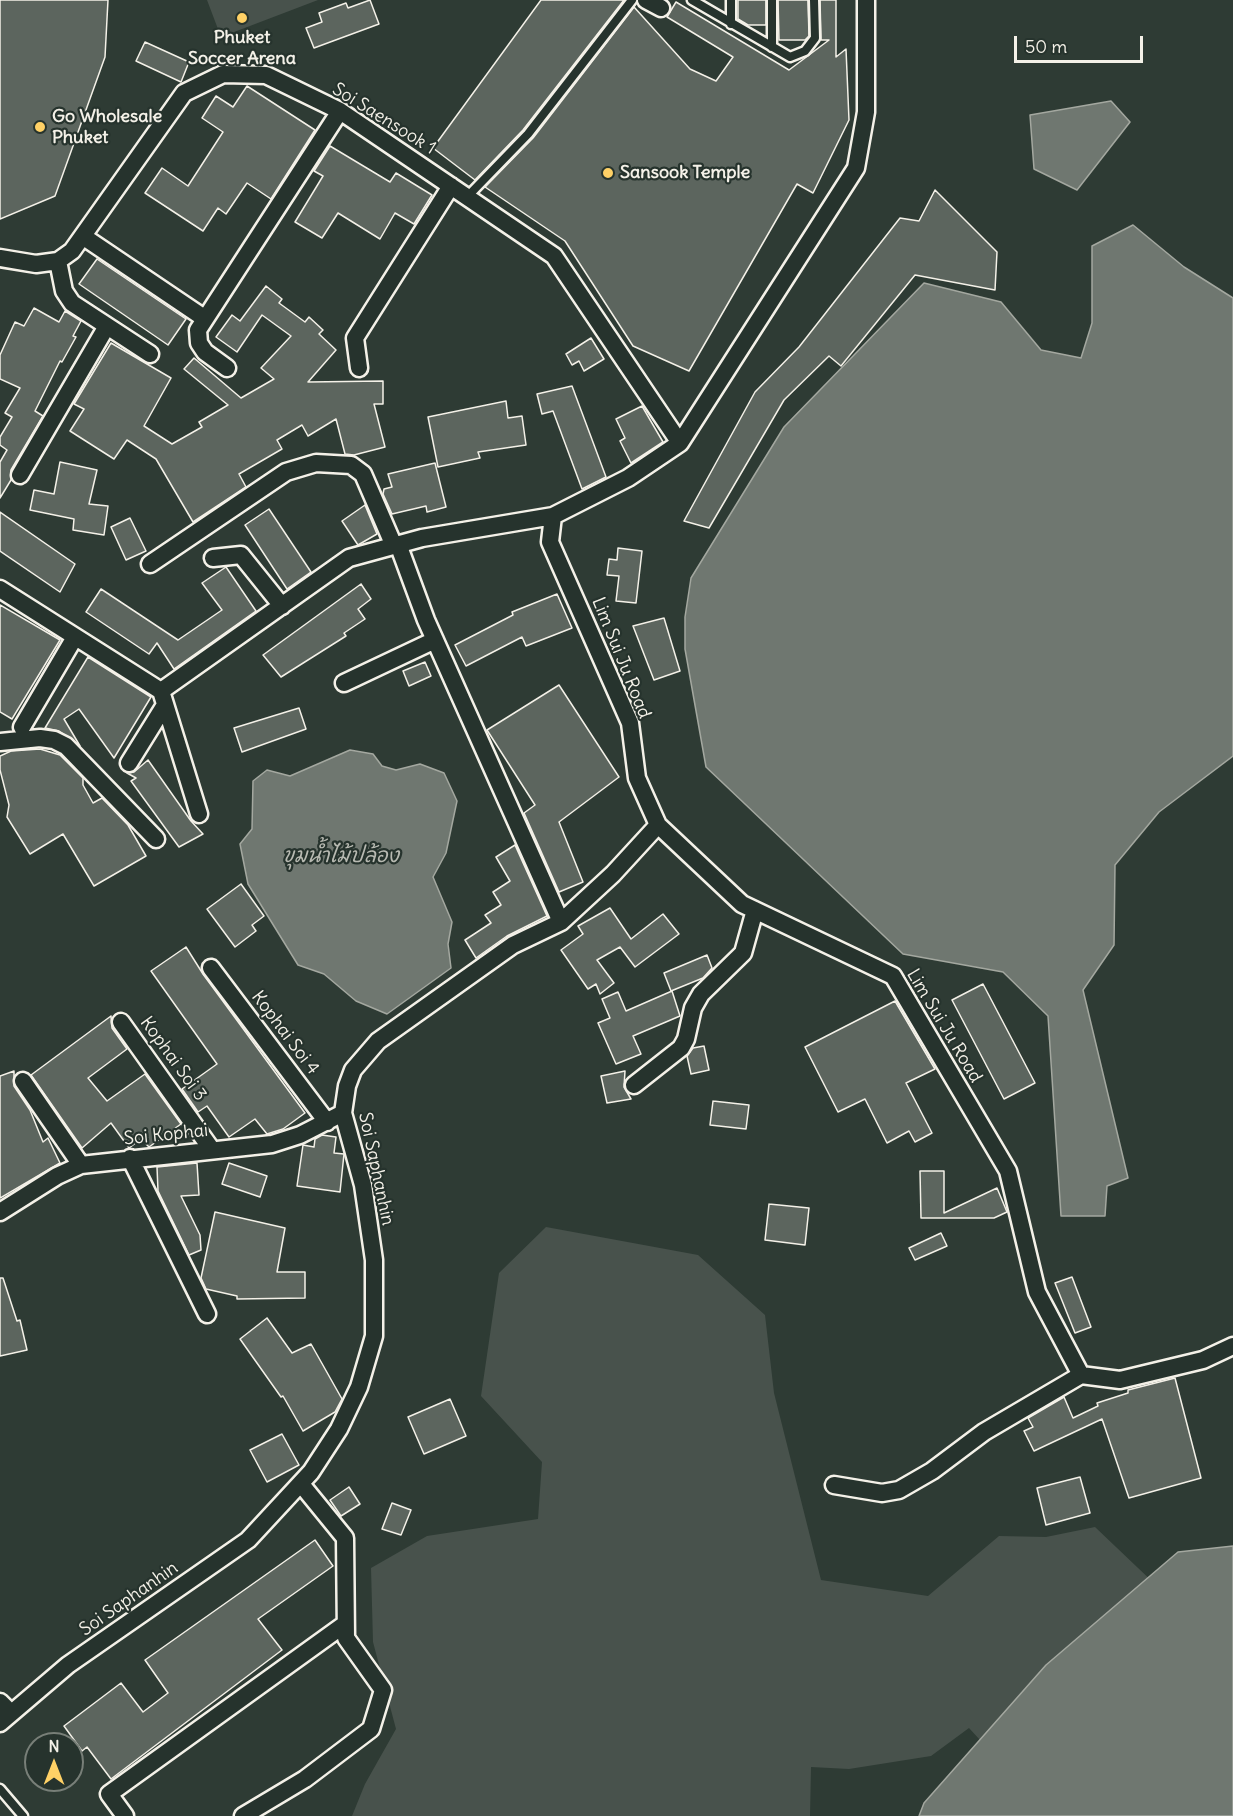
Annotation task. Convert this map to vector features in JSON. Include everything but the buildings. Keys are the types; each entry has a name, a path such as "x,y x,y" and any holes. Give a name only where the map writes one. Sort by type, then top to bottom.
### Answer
{"street":[{"path":"129,763 163,698 282,606 349,558 422,538 553,516 628,478 680,443 856,168 866,112 866,0"},
{"name":"Soi Saensook 1","path":"58,261 72,251 84,237 184,93 223,74 266,75 340,111 554,256 680,443"},
{"path":"227,368 205,352 199,343 198,330 340,111"},
{"path":"359,368 355,338 451,186"},
{"path":"84,237 204,318"},
{"path":"0,258 36,264 58,261 64,291 68,297 150,354"},
{"path":"20,475 108,326"},
{"path":"150,564 286,472 316,463 351,465 363,474 561,922"},
{"name":"Lim Sui Ju Road","path":"553,516 550,542 630,723 637,778 658,825 742,904 893,976 1008,1171 1037,1292 1081,1376"},
{"path":"213,558 242,555 282,606"},
{"path":"0,589 163,698 199,814"},
{"path":"22,727 75,637"},
{"path":"344,683 435,640"},
{"path":"0,742 40,738 54,740 66,746 156,839"},
{"name":"Soi Saphanhin","path":"4,1713 68,1665 248,1540 311,1472 339,1429 359,1387 374,1336 374,1260 363,1185 343,1113 347,1086 353,1070 378,1041 513,945 561,922 613,874 658,825"},
{"path":"634,1085 681,1048 686,1039 693,1008 701,994 743,953 755,910"},
{"name":"Kophai Soi 4","path":"211,968 327,1122"},
{"name":"Kophai Soi 3","path":"121,1022 212,1150"},
{"path":"22,1081 81,1165"},
{"name":"Soi Kophai","path":"0,1212 57,1176 81,1165 272,1144 300,1136 343,1113"},
{"path":"130,1158 207,1314"},
{"path":"834,1485 882,1493 899,1490 932,1472 984,1432 1081,1376 1120,1380 1203,1360 1233,1347"},
{"path":"243,1816 305,1779 371,1729 383,1690 346,1638 345,1538 301,1484"},
{"path":"125,1816 109,1794 345,1624"}],"lane":[{"path":"467,197 535,125 632,0"},
{"path":"692,0 790,57 798,56 811,45 815,38 814,0"},
{"path":"731,0 731,24"},
{"path":"772,0 772,47"},
{"path":"0,1789 23,1816"}],"shaded area":[{"name":"Phuket Soccer Arena","path":"207,0 318,0 221,37"},
{"path":"546,1227 698,1255 765,1315 774,1393 821,1580 928,1596 999,1536 1046,1537 1095,1527 1158,1587 1013,1776 969,1728 931,1756 849,1769 811,1767 810,1816 352,1816 365,1784 396,1729 373,1642 371,1568 427,1536 538,1519 542,1462 481,1396 499,1273"}],"water":[{"path":"1111,101 1130,122 1077,190 1034,169 1030,115"},
{"path":"1133,225 1184,267 1233,298 1233,756 1159,812 1115,865 1114,945 1083,990 1128,1178 1107,1186 1105,1216 1061,1216 1048,1016 1003,972 903,954 706,767 685,649 685,617 691,578 784,427 924,283 1001,302 1041,350 1081,358 1092,323 1092,246"},
{"name":"ขุมน้ำไม้ปล้อง","path":"350,750 373,754 382,766 396,770 420,764 444,773 457,801 446,853 433,877 452,922 448,944 451,968 387,1014 356,1001 324,974 298,965 248,884 240,844 252,829 253,781 267,770 290,776"},
{"path":"1233,1546 1233,1816 919,1816 924,1803 1046,1665 1178,1552"}],"place":[{"name":"Phuket Soccer Arena","path":"242,18"},
{"name":"Go Wholesale Phuket","path":"40,127"},
{"name":"Sansook Temple","path":"608,173"}]}
